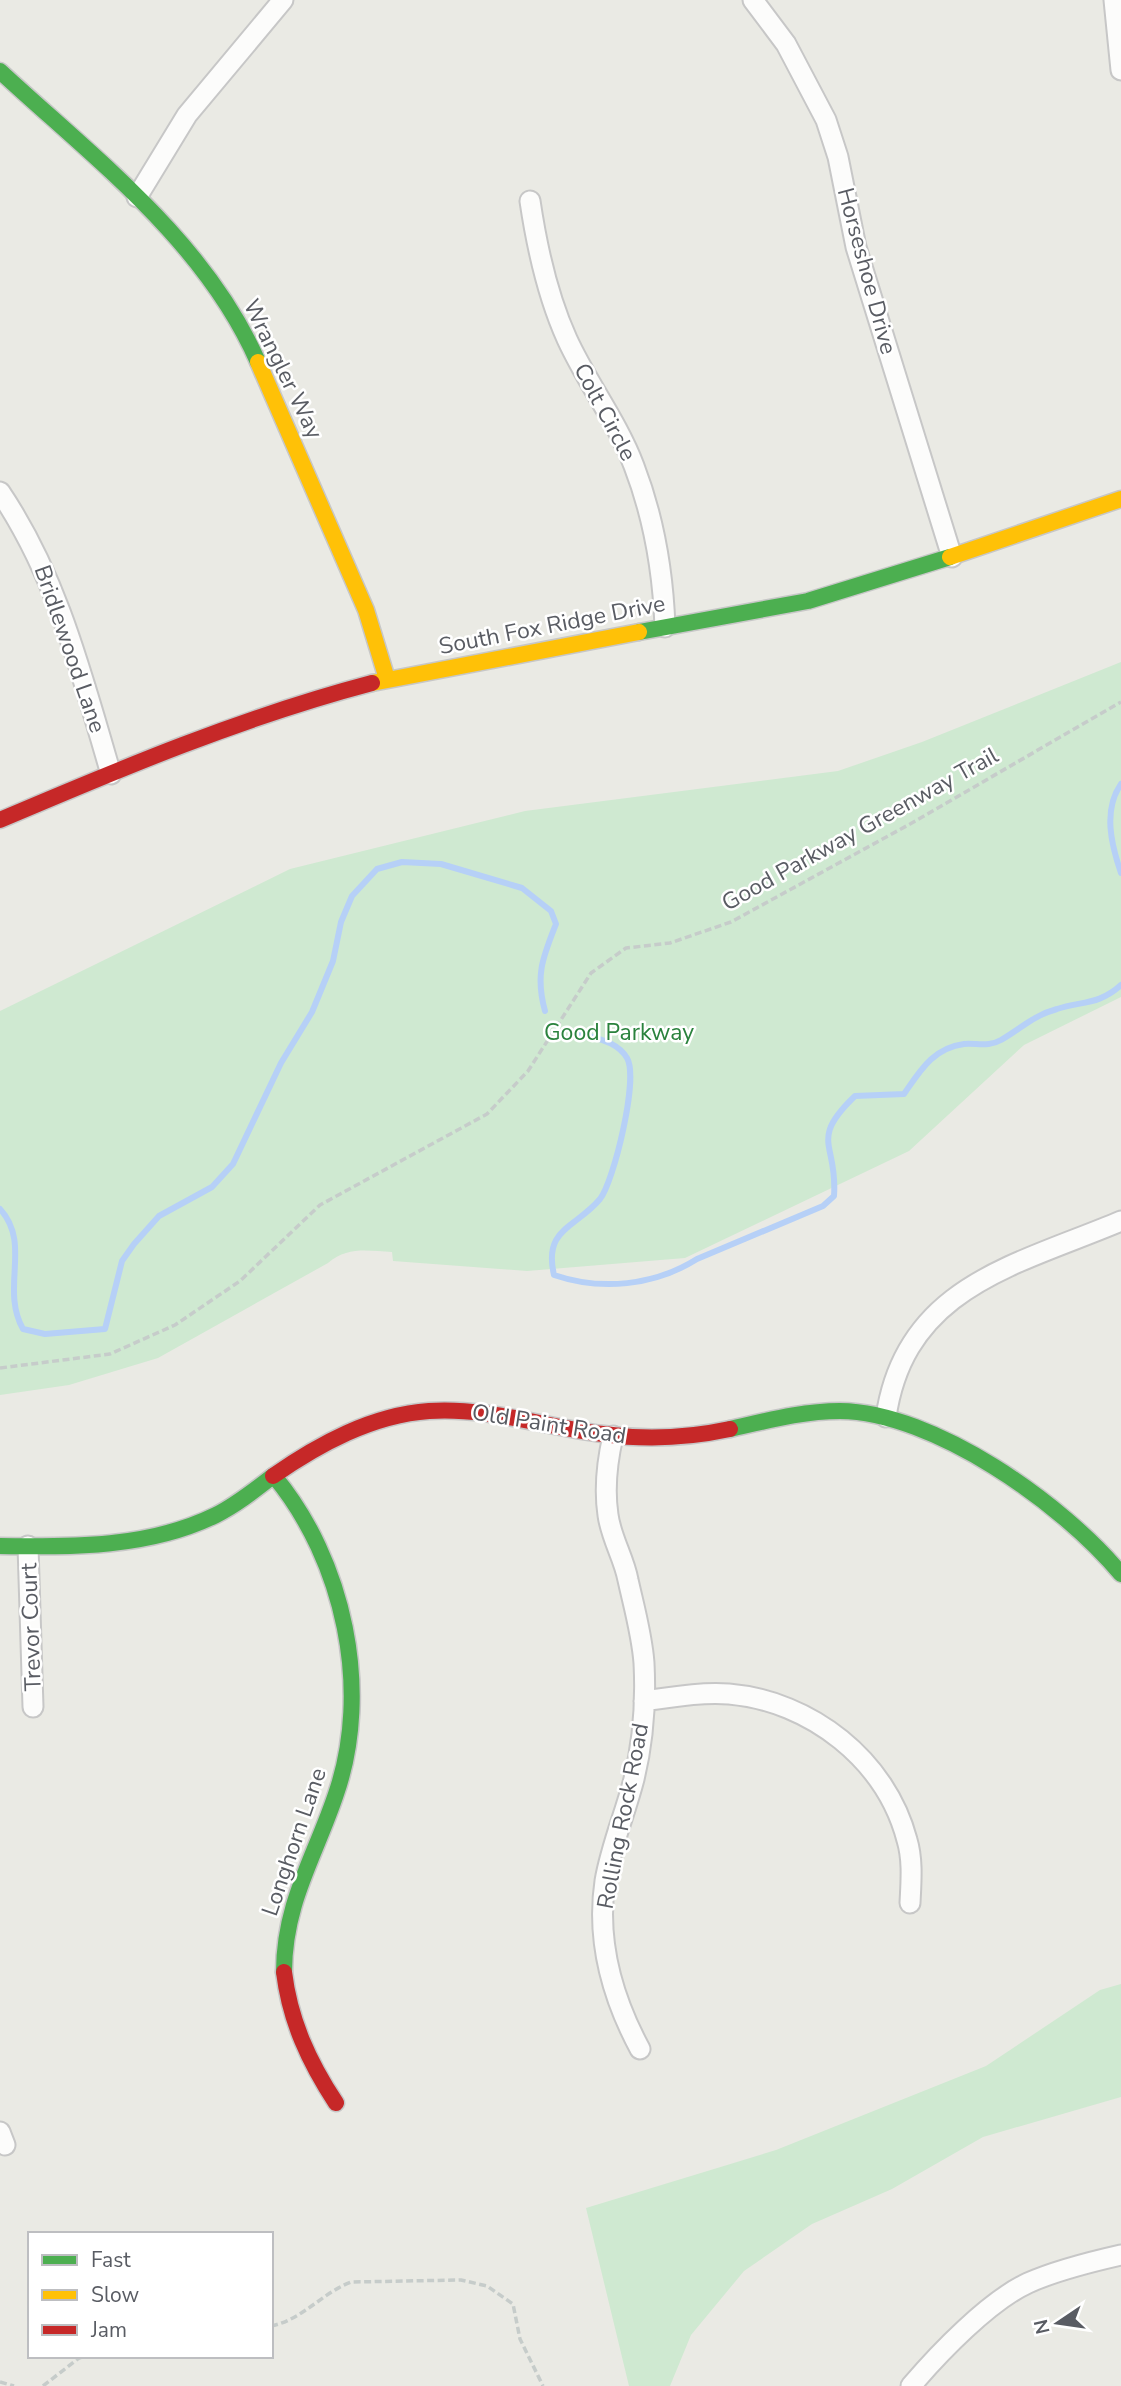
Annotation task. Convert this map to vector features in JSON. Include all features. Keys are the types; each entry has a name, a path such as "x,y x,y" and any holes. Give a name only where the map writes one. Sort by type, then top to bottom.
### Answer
{"street":[{"path":"137,197 187,115 283,0"},
{"name":"Horseshoe Drive","path":"753,0 786,44 826,120 838,157 856,247 952,557"},
{"path":"1114,0 1121,70"},
{"name":"Wrangler Way","path":"0,71 176,234 242,326 312,480 361,599 387,679"},
{"name":"Colt Circle","path":"530,201 536,245 554,307 583,372 615,423 648,507 659,551 666,627"},
{"name":"Bridlewood Lane","path":"0,492 43,564 64,617 111,774"},
{"name":"South Fox Ridge Drive","path":"0,820 243,720 387,679 808,601 952,557 1121,499"},
{"path":"886,1417 899,1365 913,1339 954,1296 977,1282 1121,1220"},
{"name":"Old Paint Road","path":"0,1546 107,1545 144,1540 181,1530 216,1516 322,1445 358,1428 430,1411 469,1410 508,1414 613,1436 689,1435 817,1412 886,1417 937,1433 1037,1494 1076,1525 1121,1574"},
{"name":"Rolling Rock Road","path":"613,1436 606,1485 608,1516 637,1619 643,1662 644,1701 636,1767 613,1849 603,1916 605,1954 614,1991 640,2049"},
{"name":"Longhorn Lane","path":"274,1476 295,1502 312,1532 338,1601 348,1639 352,1676 352,1715 346,1758 336,1795 296,1892 287,1924 284,1957 291,2019 302,2051 336,2103"},
{"name":"Trevor Court","path":"28,1546 33,1707"},
{"name":"Rolling Rock Road","path":"644,1701 697,1693 731,1694 797,1712 837,1737 870,1765 899,1813 909,1852 910,1903"},
{"path":"911,2386 969,2325 1026,2284 1089,2262 1121,2255"}],"path":[{"name":"Good Parkway Greenway Trail","path":"0,1368 110,1354 175,1325 240,1280 320,1205 487,1114 528,1071 591,973 625,948 670,943 731,922 910,824 1121,702"},
{"path":"273,2326 288,2323 335,2288 351,2282 461,2280 487,2286 513,2304 520,2339 543,2386"},
{"path":"43,2386 79,2358"},
{"path":"0,2382 14,2386"}],"green space":[{"name":"Good Parkway","path":"1121,662 1121,997 1024,1045 909,1151 685,1258 527,1271 393,1261 392,1252 343,1254 158,1358 69,1385 0,1395 0,1011 290,869 525,811 838,771 922,742"},
{"path":"1121,1984 1121,2097 983,2137 892,2189 812,2224 744,2271 691,2335 670,2386 629,2386 586,2208 776,2150 986,2066 1100,1990"}],"waterway":[{"path":"1121,784 1115,794 1110,816 1114,851 1121,873"},
{"path":"0,1209 14,1237 14,1298 23,1329 45,1334 105,1329 122,1261 134,1244 159,1216 212,1187 233,1164 281,1063 312,1012 333,961 341,922 352,896 377,869 402,862 441,864 522,888 551,911 556,924 544,957 541,976 545,1011"},
{"path":"576,1032 617,1047 627,1058 630,1086 618,1152 606,1189 591,1209 557,1238 552,1259 554,1275 590,1283 627,1283 663,1275 823,1206 834,1196 829,1133 832,1123 855,1096 904,1094 928,1062 944,1050 964,1044 996,1042 1041,1015 1098,999 1121,985"}],"traffic: fast":[{"path":"0,71 145,204 178,240 209,278 236,318 258,362"},
{"path":"639,632 808,601 950,557"},
{"path":"730,1429 826,1411 877,1415 915,1427 955,1445 1031,1492 1066,1519 1121,1574"},
{"path":"0,1546 83,1545 137,1540 164,1534 216,1515 273,1476"},
{"path":"274,1476 298,1510 318,1546 334,1586 345,1628 351,1670 347,1754 328,1817 295,1902 285,1947 284,1972"}],"traffic: slow":[{"path":"258,362 366,610 387,679"},
{"path":"950,557 1121,499"},
{"path":"372,683 639,632"}],"traffic: jam":[{"path":"0,820 230,728 372,683"},
{"path":"273,1476 347,1433 387,1418 429,1411 473,1412 581,1431 635,1437 682,1436 730,1429"},
{"path":"284,1972 291,2007 302,2040 336,2103"}]}
